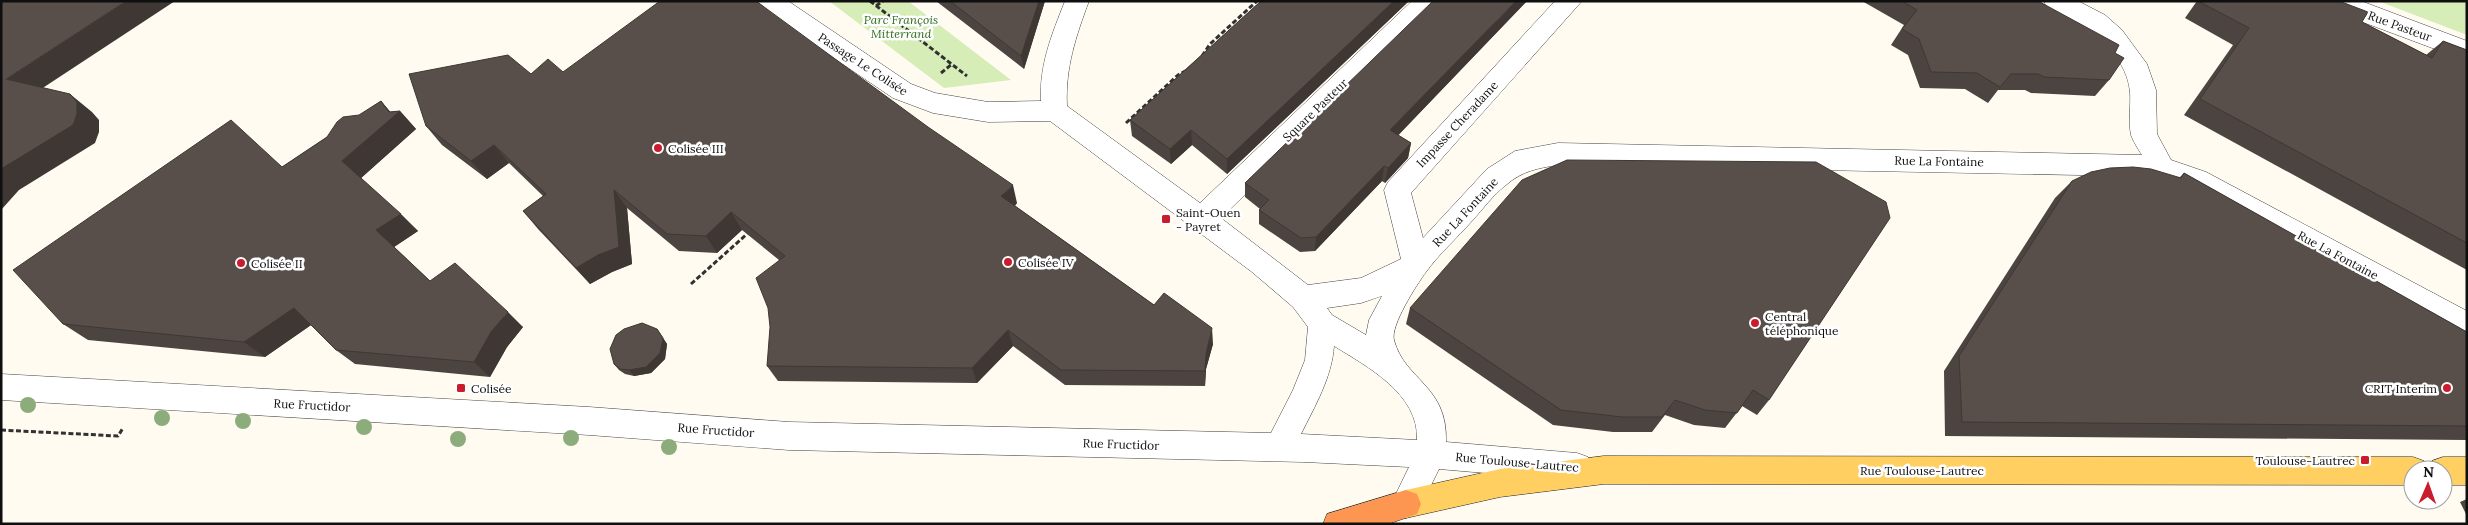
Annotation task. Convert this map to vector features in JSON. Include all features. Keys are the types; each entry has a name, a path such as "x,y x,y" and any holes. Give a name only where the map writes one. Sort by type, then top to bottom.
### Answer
{"highway":[{"path":"1338,524 1406,504"}],"main road":[{"name":"Rue Toulouse-Lautrec","path":"1604,470 2403,471"},
{"path":"1406,504 1500,483 1604,470"},
{"path":"2453,471 2467,471"}],"street":[{"name":"Passage Le Colisée","path":"769,1 902,91 933,104 988,112 1055,112"},
{"path":"1055,112 1052,86 1055,60 1077,1"},
{"name":"Square Pasteur","path":"1202,219 1428,1"},
{"name":"Impasse Cheradame","path":"1416,264 1397,190 1570,1"},
{"path":"2056,1 2096,22 2113,37 2134,64 2143,90 2144,135 2162,168"},
{"name":"Rue Pasteur","path":"2334,1 2467,51"},
{"name":"Rue La Fontaine","path":"1055,112 1202,219 1303,298 1322,324 1389,364 1414,392 1430,415 1432,429 1431,454 1406,504"},
{"name":"Rue La Fontaine","path":"1389,364 1378,338 1383,320 1416,264 1496,177 1524,159 1558,154 2120,164 2162,168 2197,180 2467,325"},
{"name":"Rue La Fontaine","path":"1303,298 1359,293 1389,282 1416,264"},
{"path":"1280,446 1306,394 1319,360 1322,324"},
{"name":"Rue Fructidor","path":"1,387 589,421 790,436 1213,448 1280,446 1431,454"},
{"name":"Rue Toulouse-Lautrec","path":"1431,454 1604,470"}],"path":[{"path":"870,1 968,76"},
{"path":"876,6 883,1"},
{"path":"1201,58 1210,44 1257,1"},
{"path":"1102,146 1178,75 1190,68"},
{"path":"691,284 747,234"}],"green space":[{"name":"Parc François Mitterrand","path":"829,1 908,1 1011,80 944,88"},
{"path":"2378,1 2467,1 2467,35"}],"building":[{"path":"1,1 126,1 6,79 70,94 77,102 77,114 73,125 1,169"},
{"path":"660,1 756,1 928,127 1013,185 1001,196 1154,305 1164,293 1212,328 1206,354 1205,371 1061,370 1008,330 972,368 767,366 770,327 768,308 756,278 785,256 731,212 706,236 667,234 614,190 619,247 598,255 576,268 523,211 546,194 494,145 471,161 426,126 409,74 508,55 531,74 548,59 563,72"},
{"path":"950,1 1039,1 1021,56"},
{"path":"1261,1 1394,1 1227,159 1191,130 1170,149 1130,120"},
{"path":"1433,1 1516,1 1390,130 1411,143 1388,168 1384,166 1316,237 1301,238 1259,210 1269,200 1245,183"},
{"path":"1902,1 2038,1 2119,45 2115,53 2124,58 2109,80 2044,77 2038,74 2011,74 2000,87 1977,73 1931,72 1919,39 1902,29 1917,10"},
{"path":"2200,1 2339,1 2368,12 2362,22 2432,58 2443,41 2467,50 2467,243 2200,99 2249,28"},
{"name":"Colisée II","path":"381,101 389,112 400,111 342,161 401,214 376,230 430,281 455,263 508,312 491,332 474,362 336,350 294,308 244,342 63,324 13,270 231,120 282,167 327,137 337,122 343,117 359,115"},
{"path":"1567,160 1816,162 1886,202 1890,218 1769,400 1753,390 1737,413 1705,410 1675,400 1662,417 1622,417 1561,410 1410,308 1522,180"},
{"path":"2133,167 2151,169 2181,178 2184,173 2467,332 2467,426 1962,422 1959,356 2072,181 2091,172 2110,168"},
{"path":"642,323 657,329 663,338 660,353 646,367 629,370 620,369 614,364 610,349 616,335 624,329"}],"place":[{"name":"Colisée III","path":"658,148"},
{"name":"Saint-Ouen - Payret","path":"1166,219"},
{"name":"Colisée IV","path":"1008,262"},
{"name":"Colisée II","path":"241,263"},
{"name":"Central téléphonique","path":"1755,323"},
{"name":"Colisée","path":"461,388"},
{"name":"CRIT Interim","path":"2447,388"},
{"name":"Toulouse-Lautrec","path":"2365,460"}]}
